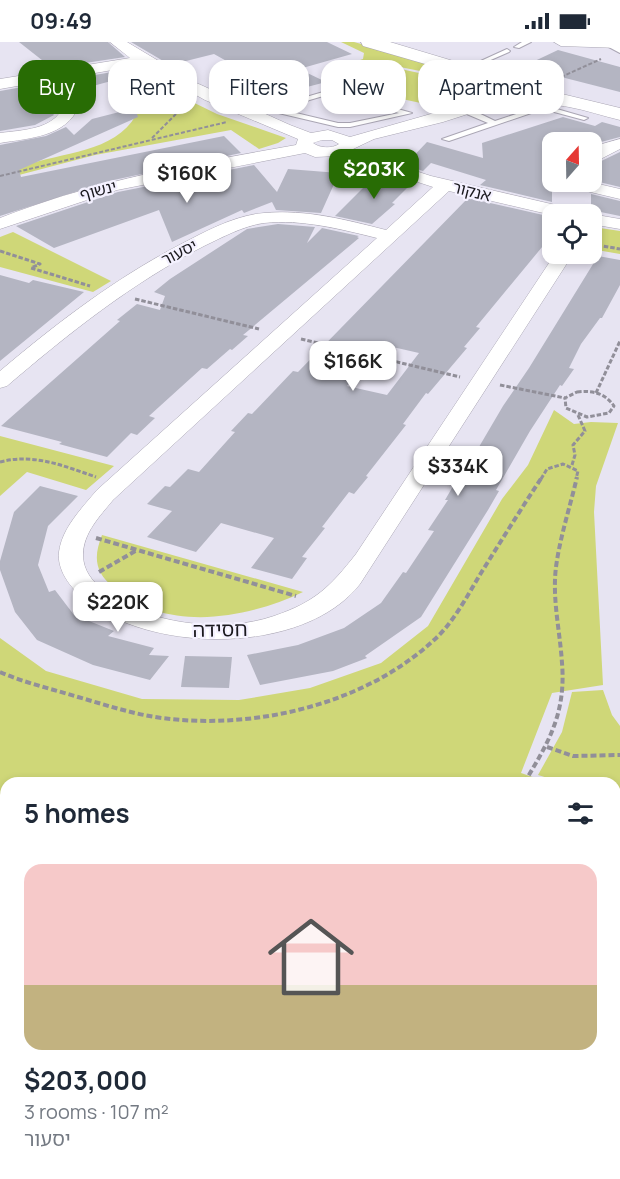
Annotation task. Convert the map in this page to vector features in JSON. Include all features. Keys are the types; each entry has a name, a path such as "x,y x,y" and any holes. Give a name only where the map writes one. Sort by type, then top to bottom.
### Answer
{"street":[{"path":"117,42 142,60"},
{"path":"370,42 432,60"},
{"path":"399,42 461,60"},
{"path":"561,42 616,48"},
{"path":"0,84 18,81"},
{"path":"199,92 308,143"},
{"path":"564,93 620,105"},
{"path":"564,98 620,114"},
{"path":"0,138 37,132 66,118 68,114"},
{"path":"341,144 435,114"},
{"path":"341,144 450,114"},
{"name":"ינשוף","path":"0,224 50,204 103,188 308,143 341,144"},
{"name":"אנקור","path":"341,144 366,162 542,207"},
{"path":"602,151 620,144"},
{"path":"80,583 72,567 71,554 78,532 91,512 117,484 447,184"},
{"path":"602,190 620,194"},
{"name":"יסעור","path":"0,382 71,322 133,278 179,251 239,224 267,218 303,219 391,236"},
{"path":"602,221 620,224"},
{"name":"חסידה","path":"80,583 92,596 122,613 160,626 190,631 261,627 301,615 341,590 366,558 557,264"}],"lane":[{"path":"517,47 528,42"},
{"path":"485,60 507,51"},
{"path":"330,93 408,112 350,125 338,125 270,109 330,93"},
{"path":"446,139 543,107 584,118"},
{"path":"251,116 256,114"},
{"path":"474,114 494,123"}],"path":[{"path":"564,77 616,48"},
{"path":"151,139 199,92"},
{"path":"0,176 251,116"},
{"path":"602,246 620,249"},
{"path":"596,393 620,341"},
{"path":"613,410 612,401 596,393 576,392 565,398 566,408 579,415 602,416 613,410 620,411"},
{"path":"572,465 575,455 573,446 585,432 579,415"},
{"path":"0,462 26,457 47,461 117,484"},
{"path":"0,672 24,683 127,712 176,718 236,719 276,715 329,701 370,684 406,664 435,640 457,611 547,469 564,464 572,465 578,471 556,568 556,624 562,663 562,695 551,738 528,777"},
{"path":"78,532 321,603"},
{"path":"80,583 138,550"},
{"path":"547,747 573,756 620,754"}],"green space":[{"path":"341,42 354,42 419,60 418,71 406,68 406,60 360,60 363,59 364,53"},
{"path":"406,70 418,73 418,102 406,100"},
{"path":"197,104 209,110 209,114 217,114 286,138 259,149 231,130 95,155 0,180 24,166 101,144 127,128 136,115 197,114"},
{"path":"602,228 620,231 620,254 602,251"},
{"path":"13,232 111,281 93,292 0,267 0,237"},
{"path":"554,410 574,424 618,423 596,486 594,512 603,685 552,693 521,773 533,777 0,777 0,638 46,671 142,699 239,700 310,688 381,663 428,626 502,499 528,465"},
{"path":"0,436 114,466 86,490 27,472 0,496"},
{"path":"102,535 303,592 257,609 232,614 207,617 182,616 158,611 135,602 114,588 103,576 99,570 97,558"},
{"path":"603,690 612,715 620,726 620,777 544,777 538,775 562,732 572,692"}],"building":[{"path":"19,42 108,42 125,57 96,61 42,60"},
{"path":"131,42 327,42 352,54 331,60 321,60 321,63 309,66 309,60 225,60 214,54 190,60 162,60"},
{"path":"558,50 620,67 620,92 564,78 564,60 537,60"},
{"path":"108,73 108,82 96,85 96,75"},
{"path":"309,74 321,80 321,83 309,86"},
{"path":"18,88 18,114 54,115 35,125 0,131 0,91"},
{"path":"112,114 137,114 138,117 19,170 21,177 224,136 241,153 109,181 0,216 0,145 46,136 66,127 74,135 92,119"},
{"path":"563,117 595,126 602,122 620,127 620,137 602,142 602,132 542,132 542,192 552,192 552,202 480,185 486,180 431,163 423,171 405,165 427,142 483,158 482,143"},
{"path":"620,152 620,187 602,183 602,161"},
{"path":"254,165 277,192 288,169 339,173 321,213 276,210 272,202 244,213 242,210 172,242 159,210 54,248 16,226 118,192"},
{"path":"375,176 392,179 394,177 412,183 392,203 395,204 372,224 335,216"},
{"path":"591,194 620,201 620,216 602,212 602,204 591,204"},
{"path":"468,198 542,215 542,247 476,327 480,328 464,347 467,348 428,394 426,393 403,424 406,425 366,476 368,477 354,494 349,492 322,527 325,528 302,557 307,558 292,579 251,568 274,538 221,523 196,552 147,537 172,511 147,504 165,486 170,487 188,469 199,472 235,432 231,431 248,413 252,414 293,371 298,372","holes":["384,345 419,353 387,395 347,386"]},
{"path":"278,224 315,227 307,243 322,228 359,236 357,237 359,238 243,335 248,336 232,350 230,349 207,369 202,368 149,416 155,418 137,435 131,433 107,457 1,426 137,304 160,310 165,296 154,292 170,279 247,229"},
{"path":"602,257 620,260 620,285 602,318 581,344 569,368 574,369 562,386 560,385 530,431 496,490 499,491 488,510 421,617 365,656 367,658 333,671 260,685 247,655 298,645 344,628 381,603 403,572 406,573 434,531 428,530 448,500 445,500 473,452 476,452 593,264 602,264"},
{"path":"0,275 29,283 33,280 84,292 0,361"},
{"path":"40,486 78,496 48,526 38,565 49,592 55,590 74,615 114,631 108,636 154,648 149,655 169,656 150,680 93,665 37,640 15,612 0,570 0,561 14,512"},
{"path":"185,656 232,657 229,688 181,687"}]}
